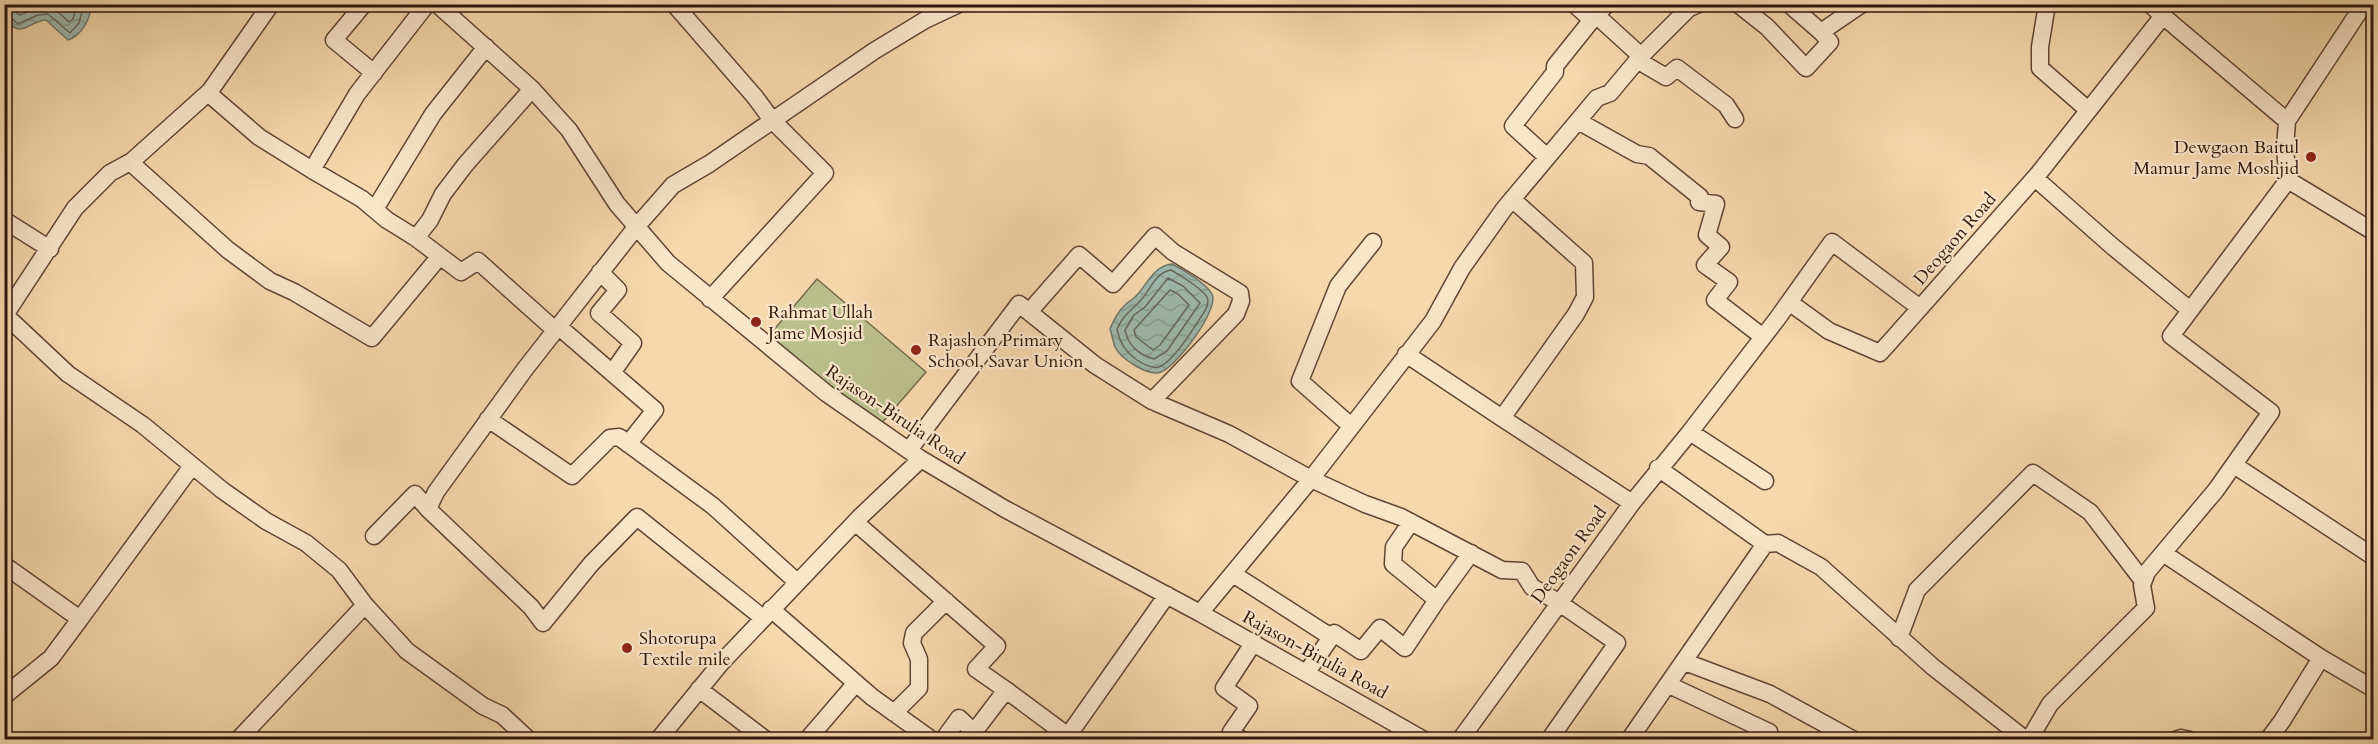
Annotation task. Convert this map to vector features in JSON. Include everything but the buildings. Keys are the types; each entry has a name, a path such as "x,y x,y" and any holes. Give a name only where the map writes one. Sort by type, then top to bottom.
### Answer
{"street":[{"path":"271,4 208,93 130,162 110,173 75,208 5,315 68,374 142,425 266,521 306,543 339,570 365,605 407,651 483,706 502,715 529,740"},
{"path":"364,4 334,40 374,73"},
{"path":"312,170 357,94 427,4"},
{"name":"Rajason-Birulia Road","path":"437,4 532,89 569,130 617,204 668,263 826,393 915,455 1005,508 1254,642 1424,740"},
{"path":"674,4 755,97 772,120 825,173 710,299"},
{"path":"428,509 436,492 556,328 637,226 673,185 709,164 874,51 925,20 959,4"},
{"path":"1574,4 1598,13 1639,58 1666,77 1677,68 1726,105 1735,119"},
{"path":"1200,613 1311,479 1433,321 1462,268 1512,199 1598,98 1610,93 1639,58 1689,8 1699,4"},
{"path":"1738,4 1767,27 1806,68 1830,42 1789,4"},
{"path":"1821,32 1862,4"},
{"path":"2047,4 2040,47 2040,68 2088,111"},
{"path":"1658,468 1765,544 1778,543 1821,567 1933,667 2027,740 2050,704 2146,608 2142,585 2147,572 2216,490 2271,412 2171,336 2288,180 2285,149 2287,121 2364,4"},
{"name":"Deogaon Road","path":"1460,740 1558,602 1658,468 1690,432 1832,242 1920,308 2035,178 2088,111 2156,10 2287,121"},
{"path":"1547,157 1513,126 1555,72 1555,66 1598,13"},
{"path":"375,209 434,114 486,47"},
{"path":"416,238 430,220 443,194 465,165 532,89"},
{"path":"208,93 259,137 375,209 461,272 478,261 655,410 628,444"},
{"path":"1578,121 1637,154 1649,156 1700,197 1699,202 1716,204 1707,235 1721,247 1705,265 1729,282 1715,300 1763,337"},
{"path":"130,162 228,250 270,281 294,292 372,338 440,256"},
{"path":"2035,178 2112,246 2190,310"},
{"path":"2288,180 2373,232"},
{"path":"1502,418 1576,314 1585,297 1584,263 1512,199"},
{"path":"4,220 50,249"},
{"path":"1029,312 1079,255 1113,284 1155,236 1173,252 1240,292 1241,301 1236,314 1152,401"},
{"path":"1351,426 1300,381 1338,286 1373,242"},
{"path":"600,272 618,290 599,313 633,343 612,374"},
{"path":"1789,302 1829,331 1880,353 1920,308"},
{"path":"658,740 699,689 915,455 1018,304 1095,365 1152,401 1229,434 1311,479 1411,522 1502,570 1522,572 1532,587 1617,642 1549,740"},
{"path":"1406,354 1632,503"},
{"path":"488,419 572,476 610,438 619,437 713,506 797,582"},
{"path":"1690,432 1765,481"},
{"path":"4,696 51,658 192,465"},
{"path":"2234,465 2373,558"},
{"path":"1899,638 1917,590 2033,473 2090,512 2143,581"},
{"path":"374,536 415,494 531,607 543,623 591,564 637,517 932,740"},
{"path":"855,522 997,646 976,669 1066,737 1167,595"},
{"path":"1411,522 1394,548 1393,564 1437,600"},
{"path":"1629,740 1765,544"},
{"path":"1307,672 1334,633 1361,651 1380,628 1405,648 1472,553"},
{"path":"2163,553 2373,690"},
{"path":"4,566 80,619"},
{"path":"1233,574 1280,607 1331,637"},
{"path":"894,713 919,688 919,659 912,643 914,633 946,602"},
{"path":"238,740 365,605"},
{"path":"1242,740 1231,732 1249,706 1224,688 1254,642"},
{"path":"2268,740 2322,658"},
{"path":"1685,662 1770,694 1854,740"},
{"path":"807,740 856,683"},
{"path":"1669,685 1769,732 1768,740"},
{"path":"699,689 766,740"},
{"path":"943,740 959,718 974,732 1006,690"},
{"path":"2175,740 2181,738 2190,740"}],"green space":[{"path":"817,279 926,372 874,432 766,339"}],"water":[{"path":"6,5 90,5 90,10 81,31 68,40 46,20 24,28 16,28 5,19"},
{"path":"1172,264 1205,286 1212,294 1213,301 1210,312 1186,349 1168,368 1161,372 1149,372 1135,366 1118,351 1110,329 1121,310 1152,276 1160,268"}],"place":[{"name":"Dewgaon Baitul Mamur Jame Moshjid","path":"2311,157"},
{"name":"Rahmat Ullah Jame Mosjid","path":"756,322"},
{"name":"Rajashon Primary School, Savar Union","path":"916,350"},
{"name":"Shotorupa Textile mile","path":"627,648"}]}
